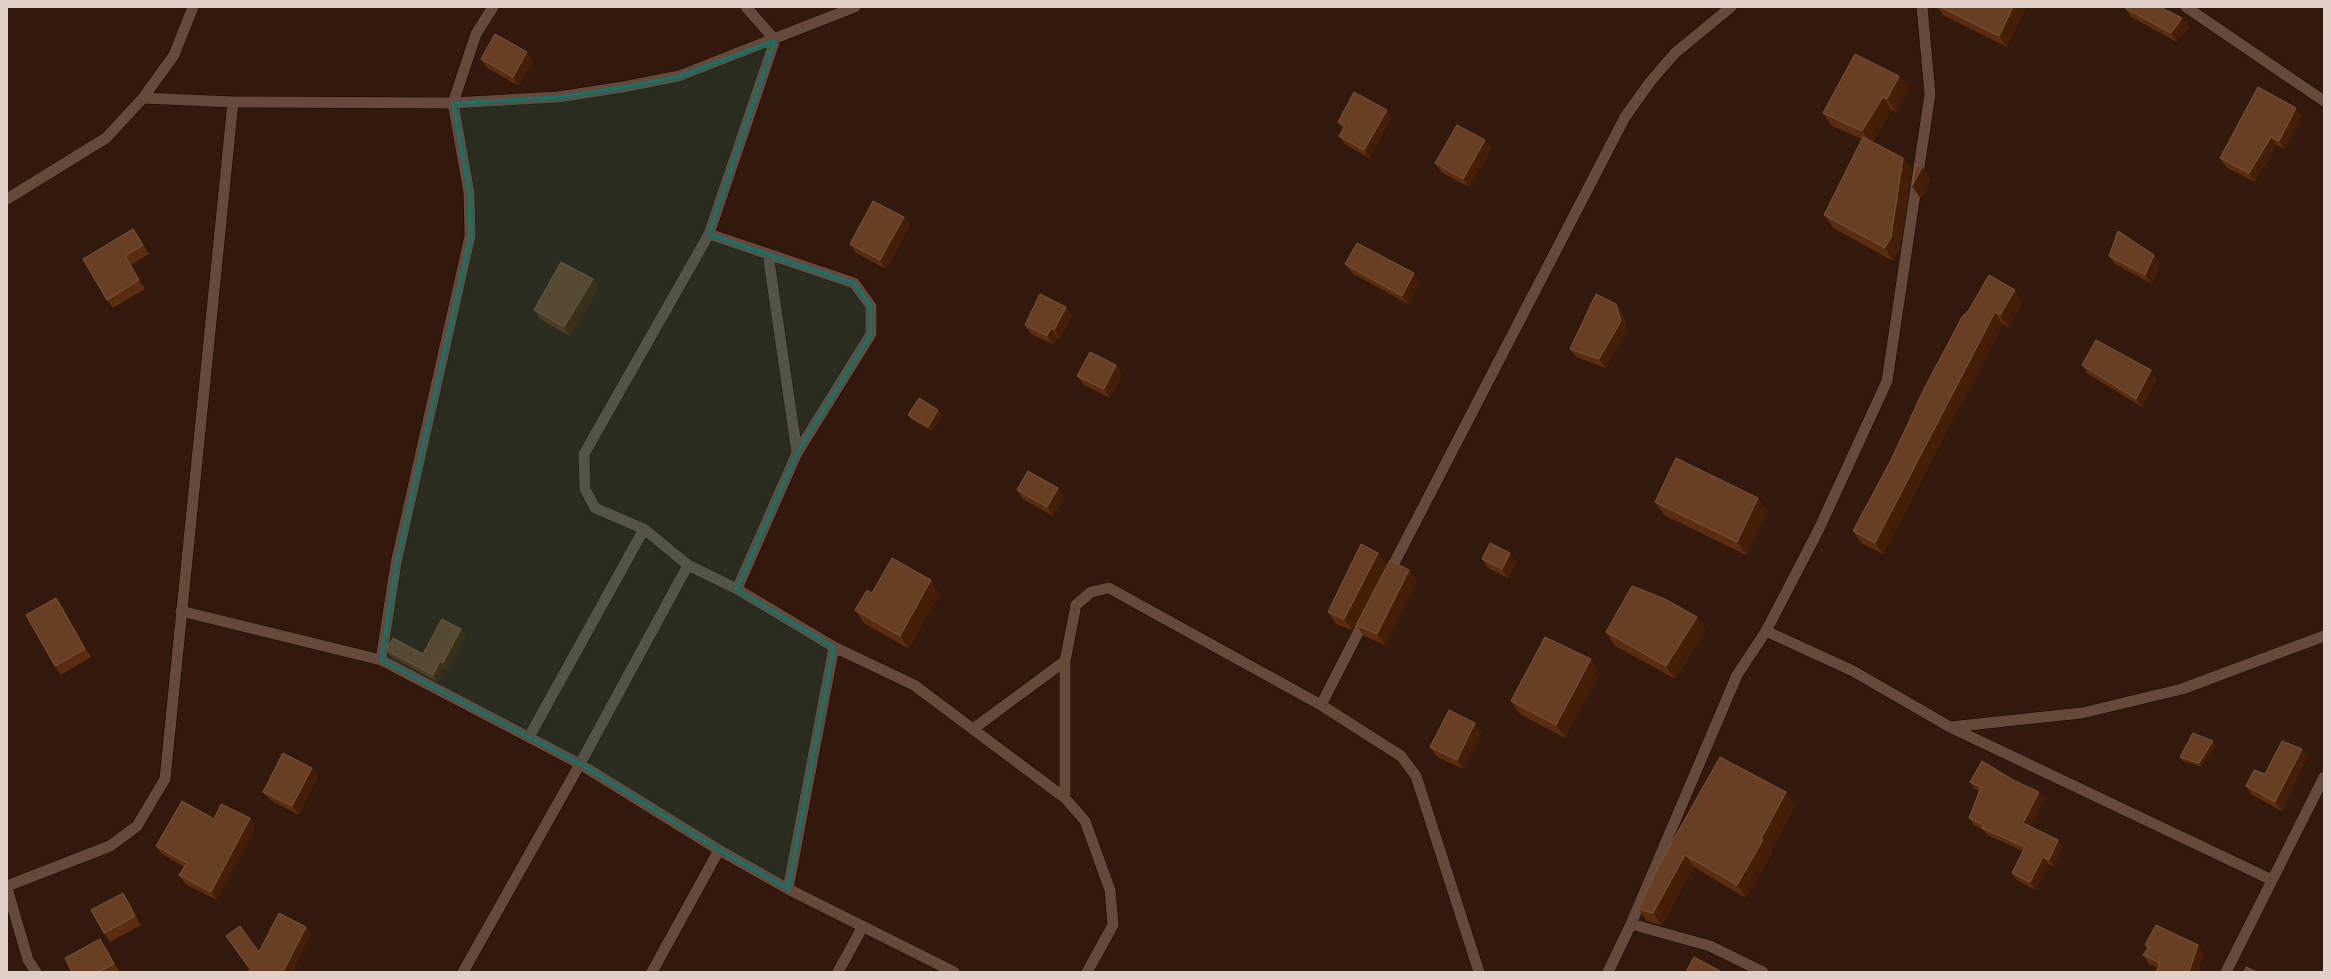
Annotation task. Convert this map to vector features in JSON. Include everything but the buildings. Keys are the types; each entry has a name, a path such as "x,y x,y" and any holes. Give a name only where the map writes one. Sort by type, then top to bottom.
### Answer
{"street":[{"path":"7,199 106,138 143,98 174,55 193,7"},
{"path":"381,660 396,563 470,236 469,193 453,103 476,34 493,7"},
{"path":"746,7 775,40"},
{"path":"143,98 233,102 453,103 558,97 623,87 679,76 775,40 855,7"},
{"path":"1383,585 1625,117 1650,82 1675,53 1731,7"},
{"path":"1608,972 1631,924 1737,675 1766,631 1818,531 1887,381 1930,94 1922,7"},
{"path":"2186,7 2324,101"},
{"path":"775,40 709,234 584,454 585,489 595,508 644,529 688,565 737,589 834,647 914,685 1065,798 1084,821 1110,890 1113,925 1087,972"},
{"path":"36,972 28,960 7,887 110,846 137,826 164,779 233,102"},
{"path":"709,234 854,284 871,306 871,334 797,453 737,589"},
{"path":"768,254 797,453"},
{"path":"529,737 644,529"},
{"path":"463,972 580,764 688,565"},
{"path":"1065,798 1065,661 1076,605 1091,592 1109,588 1321,705 1400,756 1416,776 1479,972"},
{"path":"1321,705 1372,606"},
{"path":"182,611 381,660 580,764 719,850 788,889 954,972"},
{"path":"1766,631 1853,671 1950,727 2272,880"},
{"path":"1950,727 2007,722 2098,710 2182,689 2324,636"},
{"path":"788,889 834,647"},
{"path":"973,729 1065,661"},
{"path":"2226,972 2324,777"},
{"path":"652,972 719,850"},
{"path":"1631,924 1710,946 1763,972"},
{"path":"838,972 863,926"}],"highlighted area":[{"path":"775,40 709,234 854,283 871,306 871,334 797,453 737,589 834,647 788,889 719,850 580,764 381,660 396,563 470,236 469,193 453,103 558,97 623,87 679,76"}]}
